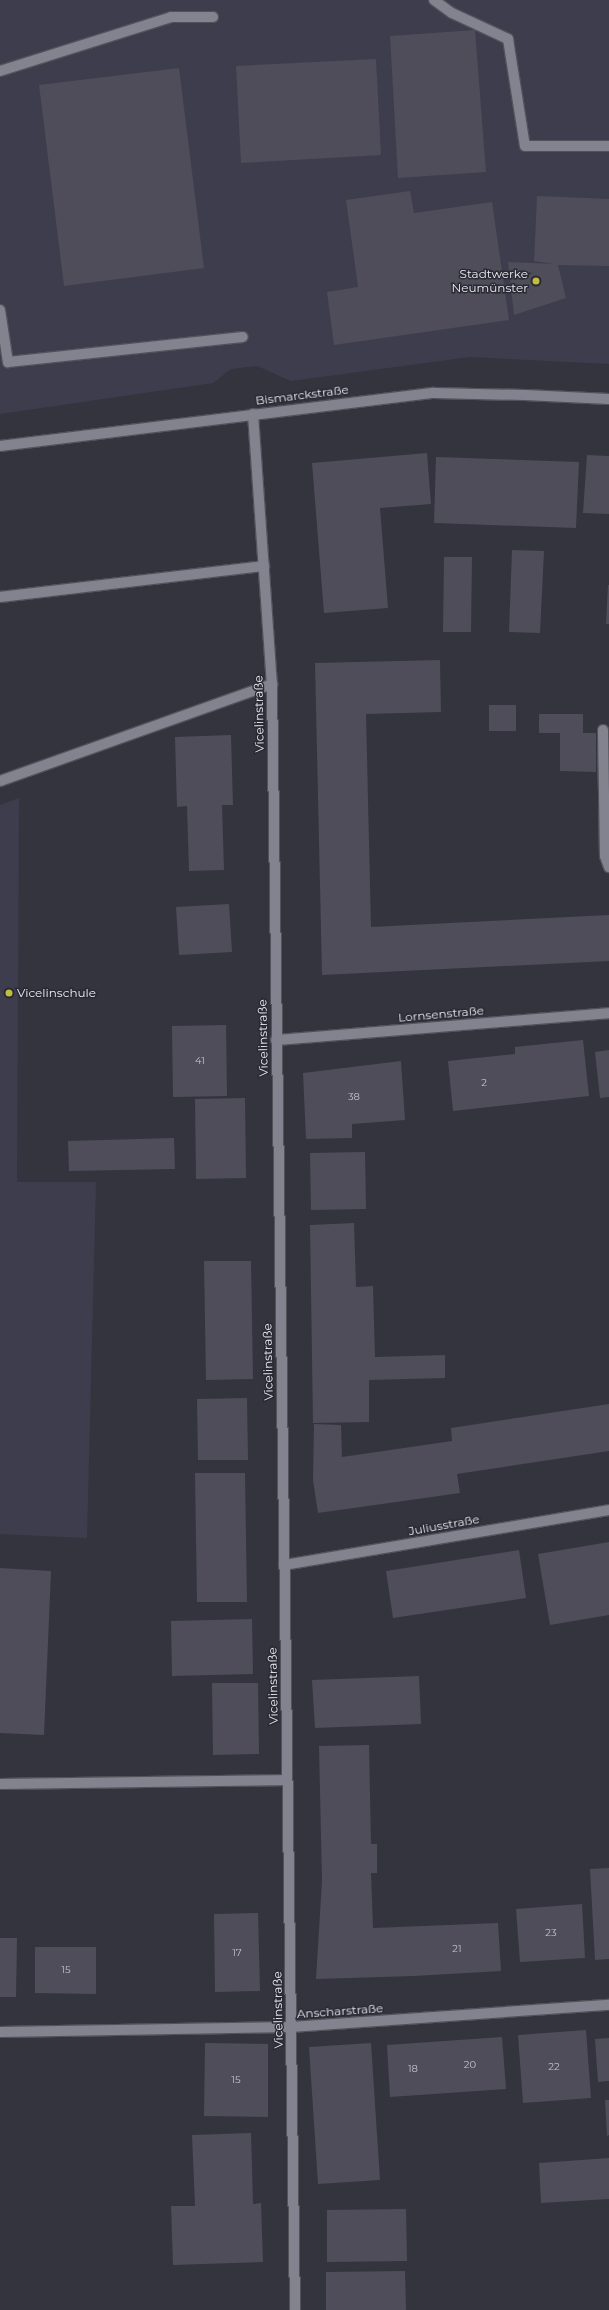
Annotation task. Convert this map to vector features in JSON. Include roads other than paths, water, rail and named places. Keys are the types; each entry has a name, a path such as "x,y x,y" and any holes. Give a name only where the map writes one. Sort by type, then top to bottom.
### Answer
{"street":[{"path":"434,0 452,13 508,39 525,146 609,146"},
{"path":"0,71 171,17 213,17"},
{"path":"0,310 4,363 243,337"},
{"name":"Bismarckstraße","path":"0,446 434,393 524,394 609,399"},
{"name":"Vicelinstraße","path":"253,414 272,684 295,2310"},
{"path":"0,597 264,566"},
{"path":"0,781 272,684"},
{"path":"603,730 605,856 609,867"},
{"name":"Lornsenstraße","path":"276,1040 609,1013"},
{"name":"Juliusstraße","path":"284,1565 609,1510"},
{"path":"0,1784 288,1780"},
{"name":"Anscharstraße","path":"0,2032 291,2027 609,2005"}],"place":[{"name":"Stadtwerke Neumünster","path":"536,281"},
{"name":"Vicelinschule","path":"9,993"}]}
